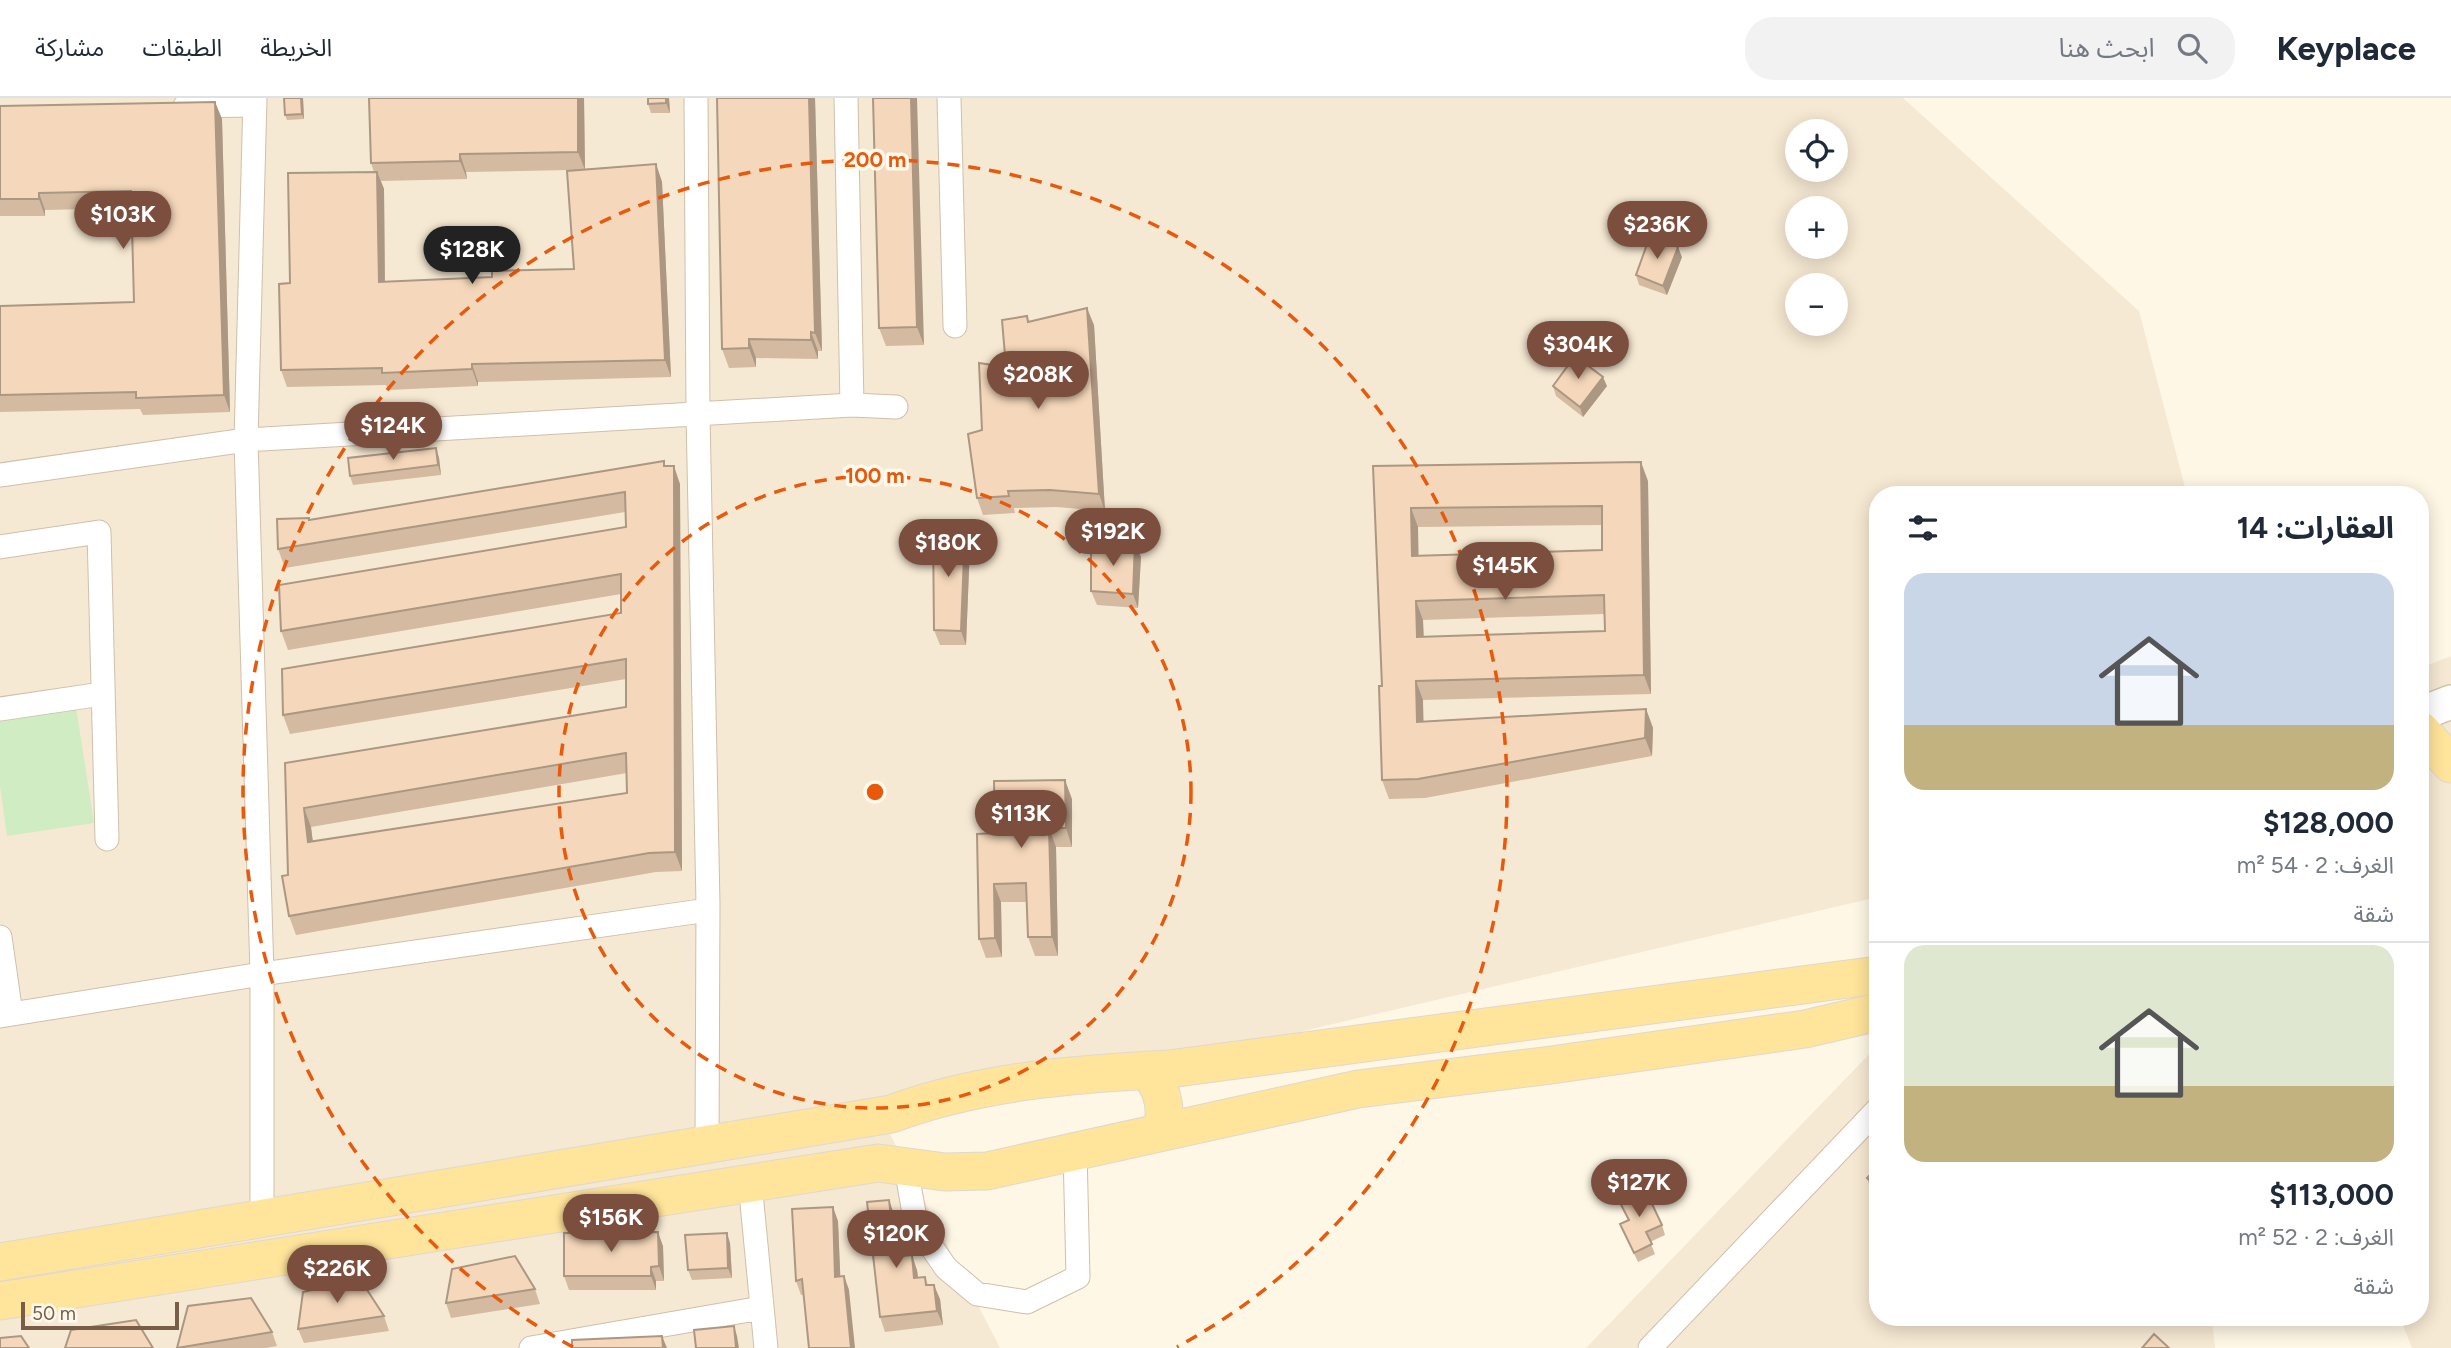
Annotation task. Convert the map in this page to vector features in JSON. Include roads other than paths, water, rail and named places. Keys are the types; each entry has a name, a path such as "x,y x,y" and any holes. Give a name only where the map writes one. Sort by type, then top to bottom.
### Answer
{"main road":[{"path":"2429,740 2451,764"},
{"path":"0,1262 891,1114 923,1102 1007,1084 1080,1074 1146,1070 1869,976"},
{"path":"0,1301 878,1163 919,1169 987,1171 1358,1089 1805,1029 1869,1014"},
{"path":"1146,1070 1159,1086 1165,1117 1162,1131"},
{"path":"919,1169 909,1130 923,1102"}],"street":[{"path":"696,98 698,414 708,904 707,1145"},
{"path":"846,98 852,405"},
{"path":"948,98 955,326"},
{"path":"161,106 255,102 246,440 262,974 262,1219"},
{"path":"0,475 246,440 852,405 896,407"},
{"path":"0,547 99,532 107,839"},
{"path":"0,709 102,694"},
{"path":"2429,711 2451,702"},
{"path":"0,937 6,1015 262,974 701,911 708,904"},
{"path":"1650,1348 1869,1118"},
{"path":"919,1169 914,1213 926,1239 946,1268 976,1294 1027,1302 1078,1277 1075,1150"},
{"path":"750,1183 766,1348"},
{"path":"531,1348 761,1308"}]}
